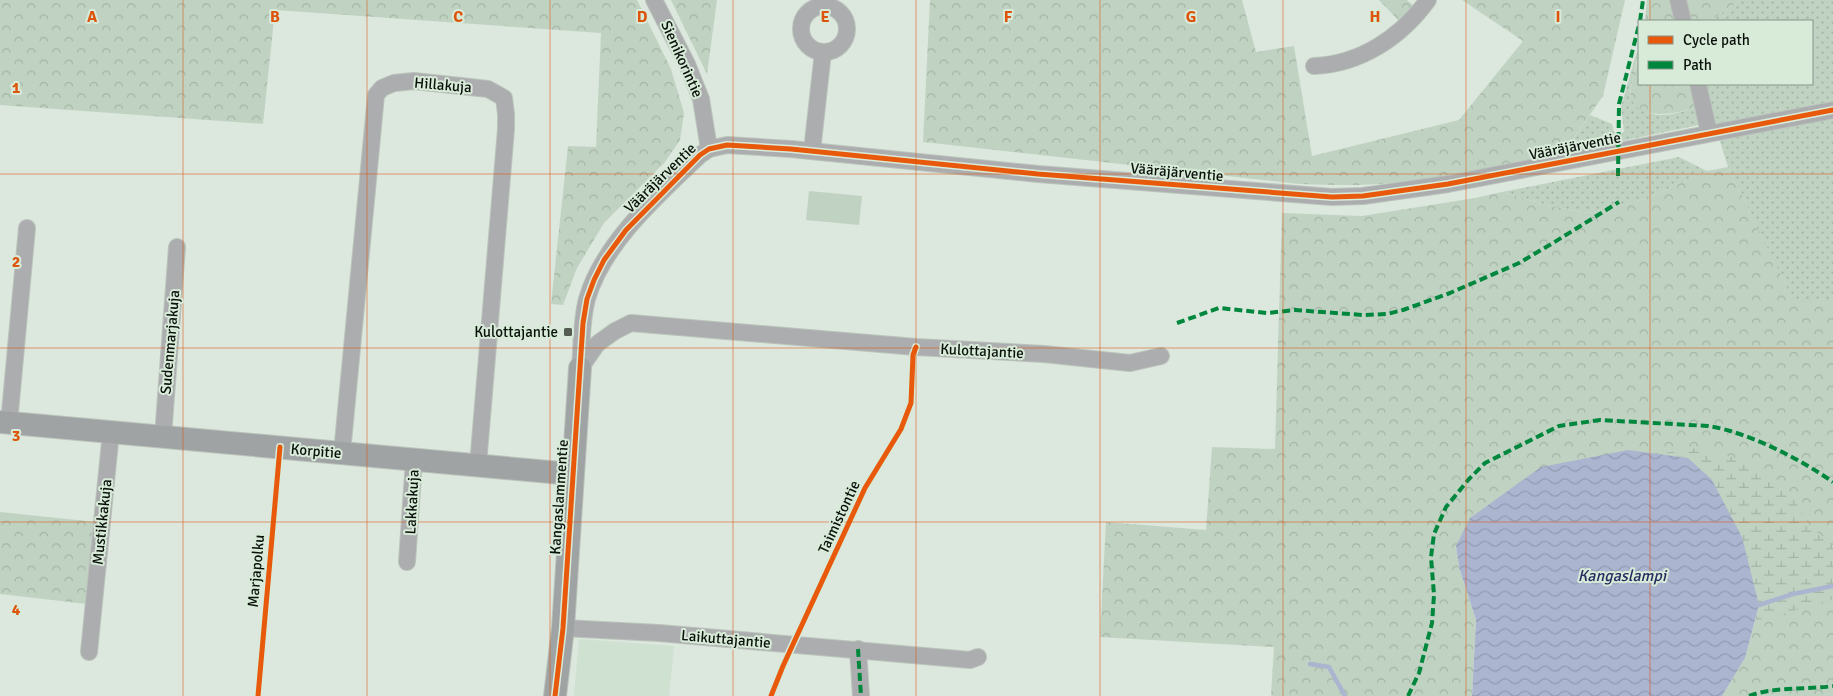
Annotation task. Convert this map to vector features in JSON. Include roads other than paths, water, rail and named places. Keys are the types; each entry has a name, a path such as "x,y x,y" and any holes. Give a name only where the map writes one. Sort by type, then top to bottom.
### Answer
{"street":[{"name":"Sienikorintie","path":"654,0 687,64 701,99 709,149"},
{"path":"1314,66 1347,61 1377,48 1399,32 1418,14 1428,0"},
{"path":"1678,0 1683,20"},
{"path":"812,151 823,52"},
{"name":"Hillakuja","path":"342,453 376,96 382,88 394,83 414,81 488,89 504,98 506,129 478,465"},
{"path":"1698,85 1709,133"},
{"name":"Vääräjärventie","path":"587,299 604,260 626,230 693,162 709,149 728,145 812,151 1038,174 1332,197 1363,196 1448,184 1833,110"},
{"path":"4,423 27,228"},
{"name":"Sudenmarjakuja","path":"163,437 178,247"},
{"name":"Kangaslammentie","path":"555,696 563,628 572,474 587,299"},
{"name":"Kulottajantie","path":"580,368 597,344 615,331 631,323 663,324 916,347 1044,354 1130,363 1161,356"},
{"name":"Korpitie","path":"4,423 572,474"},
{"name":"Mustikkakuja","path":"90,652 111,432"},
{"name":"Lakkakuja","path":"407,562 414,460"},
{"name":"Laikuttajantie","path":"563,628 659,633 970,660 978,657"},
{"path":"858,649 861,696"}],"water":[{"name":"Kangaslampi","path":"1628,450 1688,458 1712,480 1742,537 1759,605 1745,658 1722,696 1472,696 1476,620 1459,567 1456,546 1470,518 1541,467"}],"waterway":[{"path":"1759,605 1793,594 1833,586"},
{"path":"1310,664 1329,667 1345,696"}],"place":[{"name":"Kulottajantie","path":"568,332"}]}
